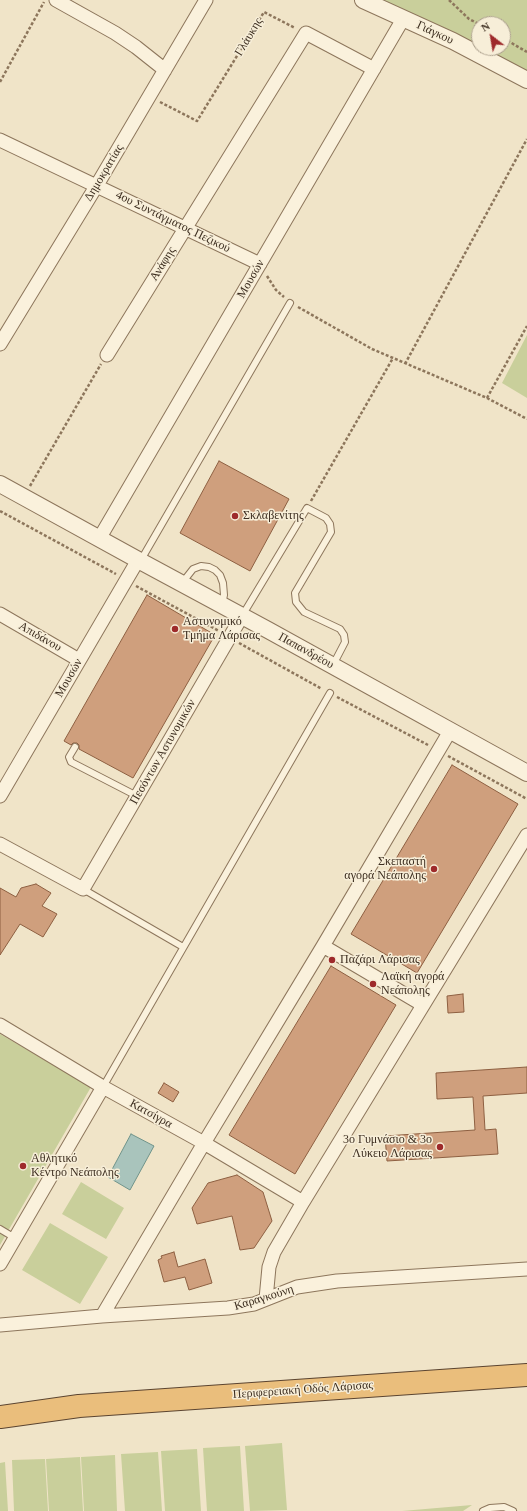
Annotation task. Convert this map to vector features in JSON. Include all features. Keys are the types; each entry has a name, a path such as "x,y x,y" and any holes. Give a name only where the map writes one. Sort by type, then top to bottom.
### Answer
{"highway":[{"name":"Περιφερειακή Οδός Λάρισας","path":"80,1406 527,1374"},
{"path":"0,1405 80,1406"},
{"path":"0,1417 80,1406"}],"street":[{"path":"56,0 115,33 136,47 165,70"},
{"name":"Δημοκρατίας","path":"0,344 97,185 206,0"},
{"name":"Γιάγκου","path":"363,0 453,41 527,80"},
{"name":"Μουσών","path":"100,539 403,19"},
{"path":"306,33 374,70"},
{"name":"Ανάφης","path":"107,355 306,33"},
{"name":"4ου Συντάγματος Πεζικού","path":"0,140 260,264"},
{"name":"Παπανδρέου","path":"0,484 139,561 222,604 527,773"},
{"name":"Μουσών","path":"0,796 126,580 139,561"},
{"name":"Απιδάνου","path":"0,614 79,660"},
{"name":"Πεσόντων Αστυνομικών","path":"83,889 242,616"},
{"path":"102,1316 450,731"},
{"path":"266,1299 269,1267 274,1252 527,835"},
{"path":"0,844 83,889"},
{"path":"323,946 423,1005"},
{"name":"Κατσίγρα","path":"0,1025 303,1202"},
{"path":"0,1264 103,1086"},
{"name":"Καραγκούνη","path":"0,1325 102,1316 228,1308 254,1304 297,1287 337,1280 527,1269"}],"lane":[{"path":"139,561 290,303"},
{"path":"242,616 307,508 326,518 330,524 330,532 295,593 296,602 304,612 340,629 344,635 345,642 333,665"},
{"path":"182,584 193,569 201,566 215,570 220,575 223,583 224,595 222,604"},
{"path":"103,1086 330,693"},
{"path":"75,747 69,757 71,762 137,796"},
{"path":"83,889 183,948"},
{"path":"0,1229 15,1238"},
{"path":"483,1511 490,1508 504,1507 513,1511"}],"path":[{"path":"0,82 45,0"},
{"path":"449,0 471,19"},
{"name":"Γλάυκης","path":"149,96 197,121 264,12 306,33"},
{"path":"511,43 527,52"},
{"path":"405,364 527,139"},
{"path":"260,264 276,290 290,303 372,349 487,398 527,419"},
{"path":"487,398 527,326"},
{"path":"24,496 107,355"},
{"path":"307,508 393,358"},
{"path":"0,511 330,693 527,799"}],"green space":[{"path":"378,0 527,0 527,71 499,56 511,56 511,16 471,16 471,41"},
{"path":"527,335 527,398 502,383"},
{"name":"Αθλητικό Κέντρο Νεάπολης","path":"0,1034 91,1087 0,1245"},
{"path":"81,1182 124,1208 106,1239 62,1214"},
{"path":"50,1223 108,1257 80,1304 22,1270"},
{"path":"282,1443 287,1510 250,1511 245,1446"},
{"path":"240,1446 244,1511 207,1511 203,1448"},
{"path":"197,1449 201,1511 165,1511 161,1451"},
{"path":"158,1452 162,1511 125,1511 121,1454"},
{"path":"115,1455 117,1511 84,1511 81,1457"},
{"path":"80,1457 83,1511 49,1511 46,1459"},
{"path":"45,1459 48,1511 14,1511 12,1460"},
{"path":"5,1462 8,1511 0,1511 0,1463"},
{"path":"472,1505 463,1511 402,1511"}],"water":[{"path":"131,1134 154,1146 130,1190 108,1177"}],"building":[{"name":"Σκλαβενίτης","path":"219,461 289,499 250,571 180,533"},
{"path":"147,595 215,635 133,778 79,749 79,745 77,743 73,743 71,745 64,741"},
{"name":"Σκεπαστή αγορά Νεάπολης","path":"452,765 518,804 417,973 351,934"},
{"path":"36,884 51,893 42,906 57,914 43,937 20,924 0,955 0,888 16,897 21,888"},
{"path":"331,966 396,1005 295,1174 229,1135"},
{"path":"463,994 464,1012 448,1013 447,996"},
{"path":"527,1067 527,1093 483,1096 485,1130 496,1129 498,1154 387,1161 385,1136 475,1130 473,1097 437,1099 436,1073"},
{"path":"164,1083 179,1092 173,1102 158,1093"},
{"path":"237,1175 263,1192 272,1221 254,1248 240,1250 232,1216 197,1224 192,1208 208,1183"},
{"path":"174,1252 178,1267 205,1259 212,1283 189,1290 185,1277 164,1282 158,1260 162,1258 161,1256"}],"place":[{"name":"Σκλαβενίτης","path":"235,516"},
{"name":"Αστυνομικό Τμήμα Λάρισας","path":"175,629"},
{"name":"Σκεπαστή αγορά Νεάπολης","path":"434,869"},
{"name":"Παζάρι Λάρισας","path":"332,960"},
{"name":"Λαϊκή αγορά Νεάπολης","path":"373,984"},
{"name":"3ο Γυμνάσιο & 3ο Λύκειο Λάρισας","path":"440,1147"},
{"name":"Αθλητικό Κέντρο Νεάπολης","path":"23,1166"}]}
